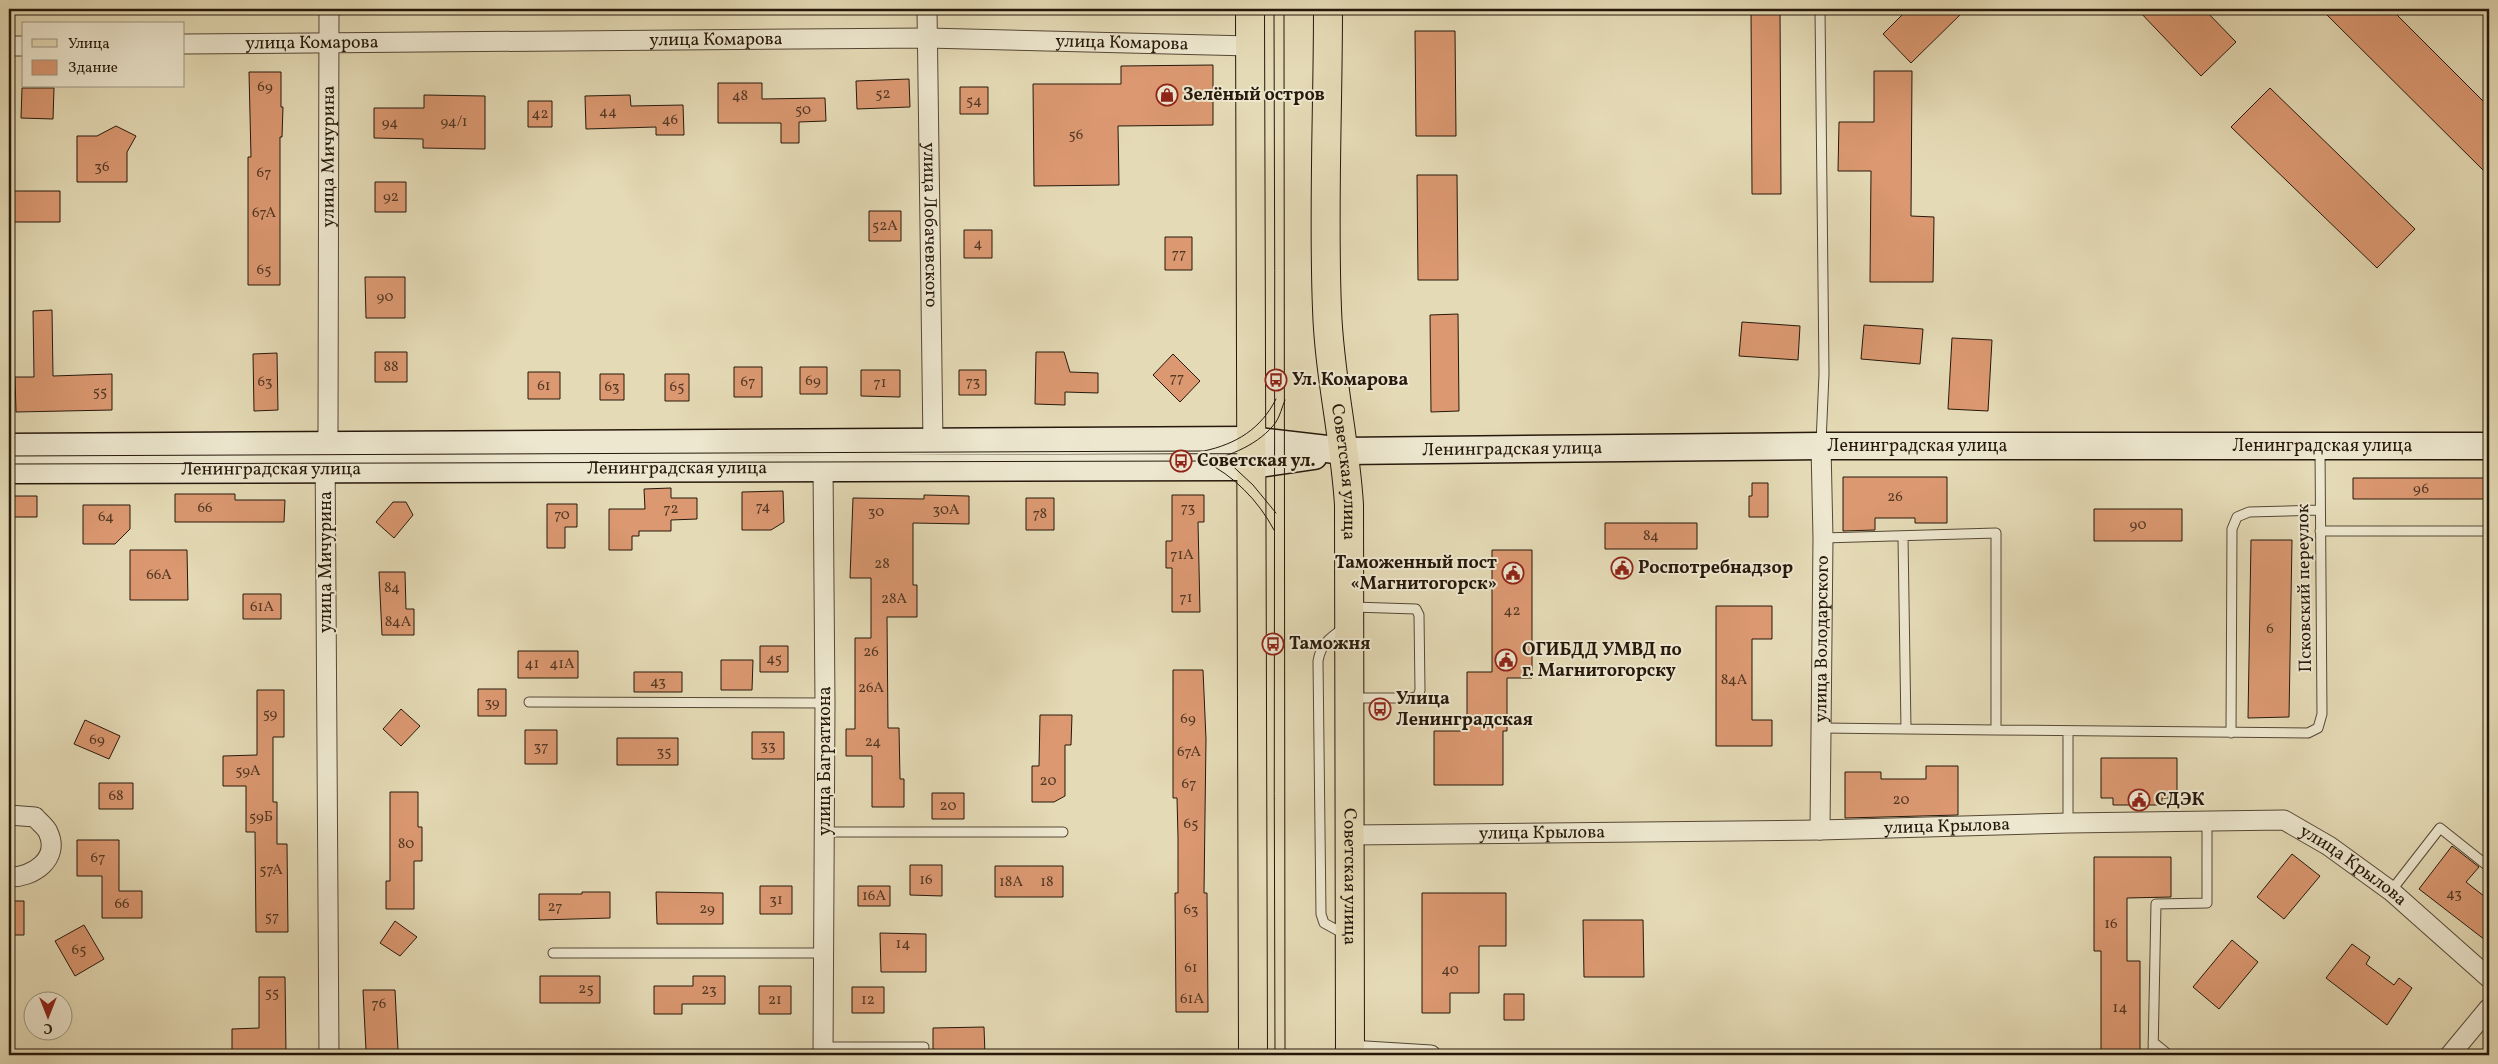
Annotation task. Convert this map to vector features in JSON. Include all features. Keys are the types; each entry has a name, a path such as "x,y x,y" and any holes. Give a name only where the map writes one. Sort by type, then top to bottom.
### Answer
{"main road":[{"path":"1250,9 1253,1055"},
{"name":"Советская улица","path":"1328,9 1327,308 1331,373 1344,451 1349,505 1350,1053"},
{"name":"Ленинградская улица","path":"9,447 326,444 932,443 1250,452"},
{"name":"Ленинградская улица","path":"9,470 823,467 1250,452 1821,446 2489,446"}],"street":[{"name":"улица Мичурина","path":"330,9 328,422 326,444 330,1055"},
{"name":"улица Лобачевского","path":"927,9 932,443"},
{"name":"улица Комарова","path":"185,44 927,38 1250,46"},
{"path":"9,46 22,46"},
{"name":"улица Володарского","path":"1820,830 1823,538 1821,446"},
{"name":"улица Багратиона","path":"823,467 825,702 825,832 822,953 823,1051"},
{"path":"9,815 35,817 48,831 52,846 46,861 31,874 9,877"},
{"name":"улица Крылова","path":"1351,835 1820,830 2068,823 2284,820 2329,846 2391,891 2489,978"},
{"path":"2450,1055 2489,1008"},
{"path":"1350,1053 1431,1055"}],"lane":[{"path":"1820,9 1824,374 1821,446"},
{"name":"Псковский переулок","path":"2231,733 2308,734 2318,728 2322,714 2320,446"},
{"path":"1822,728 2231,733 2232,529 2237,517 2249,512 2320,510"},
{"path":"2320,531 2489,531"},
{"path":"1823,538 1996,534 1996,730"},
{"path":"1903,537 1906,729"},
{"path":"1350,698 1412,698 1418,696 1420,681 1419,615 1416,609 1349,615 1326,640 1320,650 1318,661 1321,914 1324,923 1351,938"},
{"path":"529,702 825,702"},
{"path":"2068,732 2068,823"},
{"path":"2153,1055 2156,904 2207,903 2207,822"},
{"path":"2391,891 2440,828 2489,867"},
{"path":"825,832 1063,832"},
{"path":"554,953 822,953"},
{"path":"2153,1042 2169,1055"},
{"path":"823,1051 924,1047"}],"building":[{"path":"1751,9 1780,9 1781,194 1752,194"},
{"path":"1908,9 1966,9 1911,63 1883,34"},
{"path":"2137,9 2204,9 2236,42 2201,76"},
{"path":"2321,9 2391,9 2489,107 2489,176"},
{"path":"1415,31 1455,31 1456,136 1416,136"},
{"path":"1213,65 1213,125 1118,126 1119,185 1034,186 1033,84 1121,84 1121,66"},
{"path":"1874,71 1912,71 1911,216 1934,217 1933,282 1870,282 1871,171 1838,171 1839,122 1874,122"},
{"path":"249,72 281,72 281,107 283,107 282,137 280,137 280,285 248,285 248,157 251,157"},
{"path":"909,79 910,107 857,109 856,81"},
{"path":"718,83 762,83 762,99 825,98 826,121 799,122 799,143 781,143 781,123 718,123"},
{"path":"960,87 988,87 988,114 960,114"},
{"path":"22,88 54,88 53,119 21,118"},
{"path":"2270,88 2415,229 2377,268 2231,127"},
{"path":"424,95 485,96 485,149 423,148 423,139 374,138 374,108 424,108"},
{"path":"630,95 631,106 683,105 684,135 656,135 656,127 586,129 585,96"},
{"path":"528,101 552,101 552,127 528,127"},
{"path":"116,126 136,136 127,152 127,182 77,182 77,136 97,136"},
{"path":"1417,175 1457,175 1458,280 1418,280"},
{"path":"375,182 406,182 406,212 375,212"},
{"path":"9,191 60,191 60,222 9,222"},
{"path":"869,211 901,211 901,241 869,241"},
{"path":"964,230 992,230 992,258 964,258"},
{"path":"1165,237 1192,237 1192,270 1165,270"},
{"path":"365,277 405,277 405,318 366,318"},
{"path":"52,310 53,376 112,374 112,410 16,412 15,377 34,377 33,311"},
{"path":"1458,314 1459,411 1431,412 1430,315"},
{"path":"1742,322 1800,326 1798,360 1739,356"},
{"path":"1864,325 1923,329 1920,364 1861,359"},
{"path":"1952,338 1992,340 1988,411 1948,409"},
{"path":"375,352 407,352 407,382 375,382"},
{"path":"1036,352 1064,352 1070,372 1098,373 1098,393 1065,392 1065,405 1035,404"},
{"path":"277,353 278,410 254,411 253,354"},
{"path":"1173,354 1200,381 1180,402 1153,375"},
{"path":"734,367 762,367 762,397 734,397"},
{"path":"800,367 827,367 827,394 800,394"},
{"path":"861,370 900,370 900,397 861,396"},
{"path":"959,370 986,370 986,395 959,395"},
{"path":"528,372 560,372 560,399 528,399"},
{"path":"600,374 624,374 624,400 600,400"},
{"path":"665,374 689,374 689,401 665,401"},
{"path":"1843,477 1947,477 1947,523 1915,523 1915,518 1875,518 1875,530 1843,531"},
{"path":"2353,478 2489,478 2489,499 2353,499"},
{"path":"1752,483 1768,483 1768,517 1749,517 1749,496 1752,496"},
{"path":"671,488 671,498 697,498 697,519 671,520 671,531 639,531 639,536 632,536 632,550 609,550 609,509 645,509 644,489"},
{"path":"783,491 784,522 771,530 742,530 742,492"},
{"path":"175,494 235,494 235,500 285,500 284,522 175,522"},
{"path":"924,495 969,496 969,524 913,523 913,585 917,585 917,617 887,617 888,728 899,728 900,779 904,779 904,807 872,807 872,756 846,756 846,729 855,729 855,638 871,638 871,578 850,578 853,498 924,499"},
{"path":"1172,495 1204,495 1204,522 1198,522 1200,612 1172,612 1172,568 1166,568 1166,541 1172,541"},
{"path":"9,496 37,496 37,517 9,517"},
{"path":"1026,498 1054,498 1054,530 1026,530"},
{"path":"393,502 406,502 413,515 394,538 376,522"},
{"path":"547,504 577,504 577,527 565,527 565,548 547,548"},
{"path":"83,505 130,505 130,529 115,544 83,544"},
{"path":"2094,509 2182,509 2182,541 2094,541"},
{"path":"1605,523 1697,523 1697,549 1605,549"},
{"path":"2251,540 2292,540 2289,717 2248,718"},
{"path":"130,550 187,550 188,600 130,600"},
{"path":"1492,550 1532,550 1532,678 1507,678 1507,731 1503,731 1503,785 1434,785 1434,731 1467,731 1467,672 1492,672"},
{"path":"379,572 405,572 406,609 414,609 414,635 382,635"},
{"path":"243,594 281,594 281,619 243,619"},
{"path":"1716,606 1772,606 1772,639 1752,639 1752,720 1772,720 1772,746 1716,746"},
{"path":"760,646 788,646 788,672 760,672"},
{"path":"518,651 578,651 578,678 518,678"},
{"path":"721,660 753,660 752,690 721,690"},
{"path":"1173,670 1203,670 1206,739 1204,893 1207,893 1208,1012 1176,1012 1175,893 1178,893 1178,837 1177,798 1173,798"},
{"path":"634,672 682,672 682,692 634,692"},
{"path":"478,689 506,689 506,716 478,716"},
{"path":"257,690 284,690 284,737 273,737 273,802 277,802 277,844 287,844 288,932 256,932 255,832 246,832 246,786 223,786 223,756 257,755"},
{"path":"401,709 420,726 401,746 383,729"},
{"path":"1040,715 1072,715 1071,745 1065,745 1065,796 1054,802 1032,802 1032,766 1039,766"},
{"path":"85,720 120,736 109,759 74,744"},
{"path":"525,730 557,730 557,764 525,764"},
{"path":"752,732 784,732 784,759 752,759"},
{"path":"617,738 678,738 678,765 617,765"},
{"path":"2101,758 2177,758 2177,798 2162,798 2162,805 2113,805 2113,798 2101,798"},
{"path":"1926,766 1958,766 1958,815 1845,818 1845,772 1881,772 1881,779 1926,779"},
{"path":"99,783 133,783 133,809 99,809"},
{"path":"390,792 418,792 418,827 422,827 422,861 414,861 414,909 386,909 386,881 390,881"},
{"path":"932,793 964,793 964,819 932,819"},
{"path":"77,840 119,840 119,891 142,891 142,918 102,918 102,876 77,876"},
{"path":"2452,846 2479,867 2466,882 2489,900 2489,943 2419,889"},
{"path":"2292,854 2320,876 2284,919 2257,897"},
{"path":"2094,857 2171,857 2171,897 2127,898 2127,961 2140,961 2140,1055 2101,1055 2101,951 2094,951"},
{"path":"910,865 942,865 942,896 910,895"},
{"path":"995,866 1063,866 1063,897 995,897"},
{"path":"760,886 792,886 792,914 760,914"},
{"path":"858,886 890,886 890,906 858,906"},
{"path":"582,892 610,892 610,918 539,920 539,894 582,894"},
{"path":"656,892 723,893 723,924 657,924"},
{"path":"1422,893 1506,893 1506,946 1479,946 1479,993 1450,993 1450,1013 1422,1013"},
{"path":"9,901 24,901 24,935 9,935"},
{"path":"1583,920 1643,920 1644,977 1584,977"},
{"path":"395,921 417,937 400,956 380,943"},
{"path":"84,925 104,959 75,976 55,941"},
{"path":"880,933 926,934 926,972 881,972"},
{"path":"2232,940 2258,962 2219,1009 2193,987"},
{"path":"2352,944 2370,957 2366,964 2394,985 2399,978 2412,988 2387,1025 2326,978"},
{"path":"540,976 600,976 600,1003 540,1003"},
{"path":"693,976 725,976 725,1004 682,1004 682,1014 654,1014 654,986 693,986"},
{"path":"259,977 285,977 286,1054 232,1055 232,1029 259,1028"},
{"path":"759,986 791,986 791,1014 759,1014"},
{"path":"852,987 884,987 884,1013 852,1013"},
{"path":"363,990 395,990 398,1050 366,1050"},
{"path":"1504,994 1524,994 1524,1020 1504,1020"},
{"path":"984,1027 985,1055 933,1055 933,1028"}],"tram line":[{"path":"1274,9 1275,1055"},
{"path":"1284,9 1285,1055"},
{"path":"9,456 1204,451 1227,444 1246,434 1263,419 1276,399"},
{"path":"9,464 1204,461 1234,453 1262,437 1276,422 1285,400"},
{"path":"1218,456 1224,458 1253,485 1276,513"},
{"path":"1204,461 1225,474 1244,490 1261,509 1274,530"}],"place":[{"name":"Зелёный остров","path":"1167,95"},
{"name":"Ул. Комарова","path":"1276,380"},
{"name":"Советская ул.","path":"1181,461"},
{"name":"Роспотребнадзор","path":"1622,568"},
{"name":"Таможенный пост «Магнитогорск»","path":"1513,573"},
{"name":"Таможня","path":"1273,644"},
{"name":"ОГИБДД УМВД по г. Магнитогорску","path":"1506,660"},
{"name":"Улица Ленинградская","path":"1380,709"},
{"name":"СДЭК","path":"2139,800"}]}
